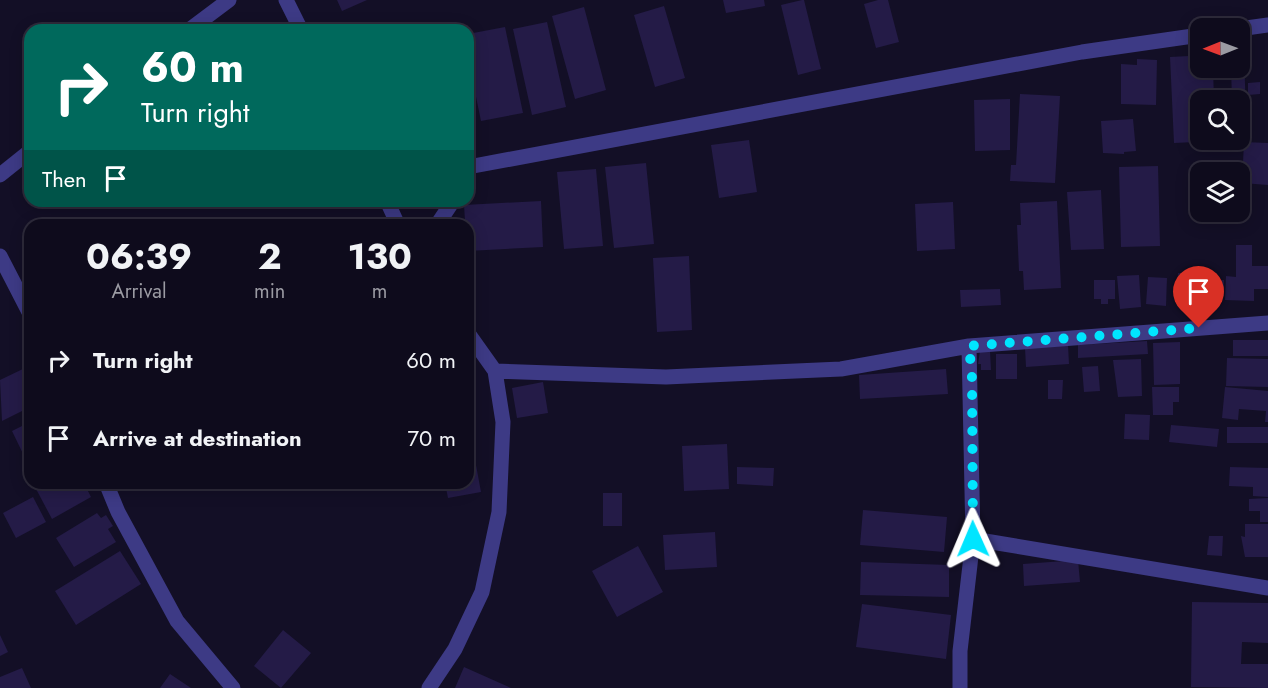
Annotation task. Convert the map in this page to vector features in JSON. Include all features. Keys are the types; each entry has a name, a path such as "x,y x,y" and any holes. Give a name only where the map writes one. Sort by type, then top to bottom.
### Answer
{"street":[{"path":"197,24 229,0"},
{"path":"286,0 298,24"},
{"path":"1250,27 1268,25"},
{"path":"474,170 531,153 1059,56 1190,36"},
{"path":"0,175 24,156"},
{"path":"0,256 24,302"},
{"path":"495,371 666,377 841,369 969,346 1268,323"},
{"path":"429,688 455,649 482,592 499,512 503,423 495,371 474,341"},
{"path":"960,688 960,651 973,539 972,378 969,346"},
{"path":"108,489 118,512 177,621 233,688"},
{"path":"973,539 1268,588"}],"building":[{"path":"337,0 367,0 342,11"},
{"path":"723,0 764,0 765,6 726,13"},
{"path":"804,0 821,69 798,75 781,5"},
{"path":"888,0 899,42 876,48 864,4"},
{"path":"664,6 685,78 655,87 634,15"},
{"path":"584,7 606,90 575,99 552,16"},
{"path":"547,22 566,107 532,115 513,29"},
{"path":"505,27 523,113 481,121 474,87 474,33"},
{"path":"1190,46 1190,78 1213,78 1214,90 1190,90 1190,142 1174,143 1170,57 1189,56"},
{"path":"1137,59 1157,60 1156,105 1121,104 1121,64 1137,65"},
{"path":"1231,78 1245,78 1245,90 1232,90"},
{"path":"1260,82 1260,94 1250,95 1248,83"},
{"path":"1020,94 1060,96 1055,183 1010,181 1011,165 1016,165"},
{"path":"1010,99 1010,150 975,151 974,100"},
{"path":"1133,119 1136,151 1124,152 1124,154 1103,153 1101,121"},
{"path":"749,140 757,192 719,198 711,145"},
{"path":"1250,142 1268,143 1268,185 1250,184 1250,162 1243,162 1244,150 1250,150"},
{"path":"646,163 654,244 614,248 605,167"},
{"path":"1158,166 1160,246 1121,247 1119,167"},
{"path":"596,169 603,246 564,249 557,172"},
{"path":"1101,190 1104,249 1071,250 1067,192"},
{"path":"541,201 543,247 474,251 474,219 465,219 464,207 474,207 474,204"},
{"path":"1057,201 1061,288 1024,290 1023,271 1019,271 1017,225 1021,225 1020,203"},
{"path":"953,202 955,249 917,251 915,204"},
{"path":"1236,245 1252,245 1252,266 1268,266 1268,289 1254,289 1254,301 1225,300 1226,276 1236,277"},
{"path":"689,256 692,330 657,332 653,258"},
{"path":"1178,273 1195,274 1193,303 1176,302"},
{"path":"1139,275 1141,307 1120,309 1117,276"},
{"path":"1148,277 1167,278 1166,306 1146,304"},
{"path":"1094,280 1115,280 1115,299 1108,299 1108,304 1101,304 1101,299 1094,299"},
{"path":"1210,280 1224,280 1224,296 1210,296"},
{"path":"1000,289 1001,305 961,307 960,290"},
{"path":"1233,340 1268,340 1268,356 1233,356"},
{"path":"1147,341 1148,354 1078,358 1078,345"},
{"path":"1180,342 1180,384 1154,385 1153,343"},
{"path":"1068,345 1069,364 1026,367 1025,348"},
{"path":"980,351 990,351 991,370 981,370 981,364 978,364"},
{"path":"996,354 1017,354 1017,379 996,379"},
{"path":"1227,358 1268,359 1268,387 1226,386"},
{"path":"1141,359 1142,396 1118,397 1113,360"},
{"path":"1098,366 1100,391 1084,392 1082,367"},
{"path":"24,368 24,410 2,421 0,380"},
{"path":"946,369 948,394 860,399 859,375"},
{"path":"1048,380 1063,380 1062,399 1048,399"},
{"path":"543,382 548,413 517,418 512,388"},
{"path":"1152,387 1179,387 1179,402 1173,402 1173,415 1153,415"},
{"path":"1225,387 1268,391 1268,422 1265,422 1266,411 1239,409 1238,420 1222,418"},
{"path":"1125,414 1150,415 1149,440 1124,439"},
{"path":"24,425 24,456 12,431"},
{"path":"1171,425 1219,429 1217,447 1169,442"},
{"path":"1227,427 1268,427 1268,443 1227,443"},
{"path":"727,444 729,489 684,491 682,446"},
{"path":"474,454 481,492 448,498 446,489 474,489"},
{"path":"737,467 774,468 773,486 737,484"},
{"path":"1230,467 1268,468 1268,497 1253,496 1253,487 1229,486"},
{"path":"36,489 87,489 91,497 52,519"},
{"path":"603,493 622,493 622,526 603,526"},
{"path":"33,497 46,522 16,538 3,513"},
{"path":"1268,498 1268,522 1260,522 1260,511 1249,511 1249,499"},
{"path":"863,510 947,517 944,552 860,545"},
{"path":"97,513 101,518 106,515 113,526 108,529 116,542 74,567 56,538"},
{"path":"1245,524 1268,524 1268,557 1245,557 1241,536 1245,537"},
{"path":"715,532 717,567 665,570 663,535"},
{"path":"1209,536 1223,536 1222,556 1207,555"},
{"path":"638,546 663,592 617,617 592,571"},
{"path":"120,551 141,584 76,625 55,591"},
{"path":"1078,560 1080,582 1024,586 1023,564"},
{"path":"861,562 949,565 949,597 860,595"},
{"path":"1192,602 1268,603 1268,643 1242,642 1241,664 1268,664 1268,688 1191,687"},
{"path":"862,604 951,615 946,659 856,647"},
{"path":"283,630 311,653 281,688 254,666"},
{"path":"0,635 8,652 0,656"},
{"path":"464,667 511,688 455,688"},
{"path":"22,668 31,688 0,688 0,677"},
{"path":"170,674 191,688 160,688"}],"route":[{"path":"973,539 972,378 969,346 1199,328"}]}
